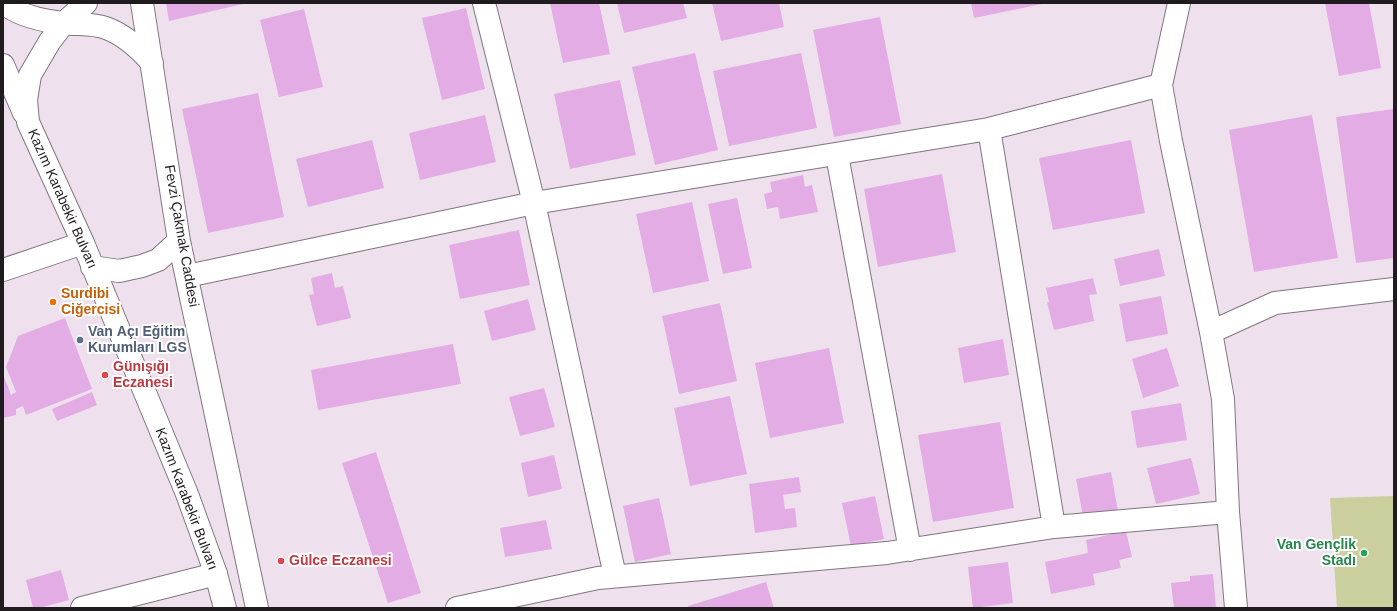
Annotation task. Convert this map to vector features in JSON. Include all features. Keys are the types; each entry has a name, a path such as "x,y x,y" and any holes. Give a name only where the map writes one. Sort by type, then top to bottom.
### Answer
{"street":[{"path":"3,3 12,10 40,20 87,24 106,28 124,37 139,48 152,63"},
{"name":"Kazım Karabekir Bulvarı","path":"86,3 64,23 46,47 30,75 26,100 28,122 83,243 187,494 216,574 225,608"},
{"name":"Fevzi Çakmak Caddesi","path":"142,3 179,241 257,608"},
{"path":"484,3 534,203 615,576"},
{"path":"1179,3 1161,85 1171,141 1212,332 1223,399 1228,512 1236,608"},
{"path":"3,65 28,122"},
{"path":"187,276 534,203 837,155 989,129 1161,85"},
{"path":"989,129 1054,527"},
{"path":"837,155 910,550"},
{"path":"92,267 118,271 142,266 158,260 179,241"},
{"path":"3,270 83,243"},
{"path":"1212,332 1275,303 1394,289"},
{"path":"457,608 598,578 879,554 1054,527 1228,512"},
{"path":"82,608 216,574"}],"green space":[{"name":"Van Gençlik Stadı","path":"1394,496 1394,608 1337,608 1330,498"}],"building":[{"path":"166,3 243,3 243,4 169,21"},
{"path":"550,3 599,3 610,54 563,63"},
{"path":"617,3 683,3 687,18 624,33"},
{"path":"712,3 779,3 784,27 721,41"},
{"path":"971,3 1042,3 1042,4 974,18"},
{"path":"1325,3 1369,3 1381,68 1339,76"},
{"path":"466,8 485,89 442,100 422,18"},
{"path":"304,9 323,87 279,97 260,20"},
{"path":"880,17 901,124 834,137 813,30"},
{"path":"695,53 718,150 655,165 632,67"},
{"path":"801,53 817,128 729,146 713,71"},
{"path":"620,80 636,155 570,169 554,94"},
{"path":"258,93 284,217 208,233 182,109"},
{"path":"1394,109 1394,258 1356,263 1336,117"},
{"path":"485,115 496,162 420,180 409,133"},
{"path":"1312,115 1338,258 1254,272 1229,130"},
{"path":"372,140 384,188 308,207 296,159"},
{"path":"1131,140 1145,213 1053,230 1039,158"},
{"path":"942,174 956,252 878,267 864,189"},
{"path":"803,175 805,187 812,185 818,212 780,219 778,207 767,209 764,194 772,192 770,182"},
{"path":"737,198 752,268 723,274 708,204"},
{"path":"692,202 709,281 653,293 636,214"},
{"path":"519,230 530,285 460,299 449,245"},
{"path":"1159,249 1165,276 1120,286 1114,259"},
{"path":"332,273 335,288 343,286 351,318 317,326 309,295 314,294 311,278"},
{"path":"1093,278 1097,294 1089,295 1094,321 1054,330 1047,302 1049,302 1046,288"},
{"path":"1161,296 1168,334 1126,342 1119,304"},
{"path":"528,299 536,330 492,341 484,311"},
{"path":"720,303 737,381 679,394 662,316"},
{"path":"65,318 92,389 26,415 23,406 16,409 16,415 3,418 3,374 11,395 16,392 6,367 18,336"},
{"path":"1003,339 1009,375 964,383 958,348"},
{"path":"453,344 461,384 318,410 311,370"},
{"path":"829,348 844,423 770,438 755,363"},
{"path":"1167,348 1179,386 1143,398 1132,359"},
{"path":"544,388 555,427 520,436 509,397"},
{"path":"92,392 97,405 57,421 52,409"},
{"path":"730,396 747,474 690,486 674,408"},
{"path":"1181,403 1187,440 1137,448 1131,411"},
{"path":"1000,422 1014,508 933,522 918,435"},
{"path":"376,452 421,593 388,603 342,463"},
{"path":"554,455 562,489 528,497 521,463"},
{"path":"1191,458 1200,494 1156,504 1147,468"},
{"path":"1111,472 1118,511 1083,517 1076,479"},
{"path":"799,477 801,492 783,495 785,509 795,508 797,527 755,533 749,484"},
{"path":"875,496 884,539 851,546 842,503"},
{"path":"659,498 671,554 635,562 623,506"},
{"path":"546,520 552,549 505,557 500,528"},
{"path":"1126,531 1132,557 1119,560 1121,568 1093,574 1095,585 1051,594 1045,562 1088,553 1086,540"},
{"path":"1008,562 1013,603 973,608 968,567"},
{"path":"61,570 69,600 39,608 33,608 26,580"},
{"path":"1213,574 1216,608 1174,608 1171,583 1190,581 1190,576"},
{"path":"766,582 774,608 688,608 688,606"}],"place":[{"name":"Surdibi Ciğercisi","path":"53,302"},
{"name":"Van Açı Eğitim Kurumları LGS","path":"80,340"},
{"name":"Günışığı Eczanesi","path":"105,375"},
{"name":"Van Gençlik Stadı","path":"1364,553"},
{"name":"Gülce Eczanesi","path":"281,561"}]}
